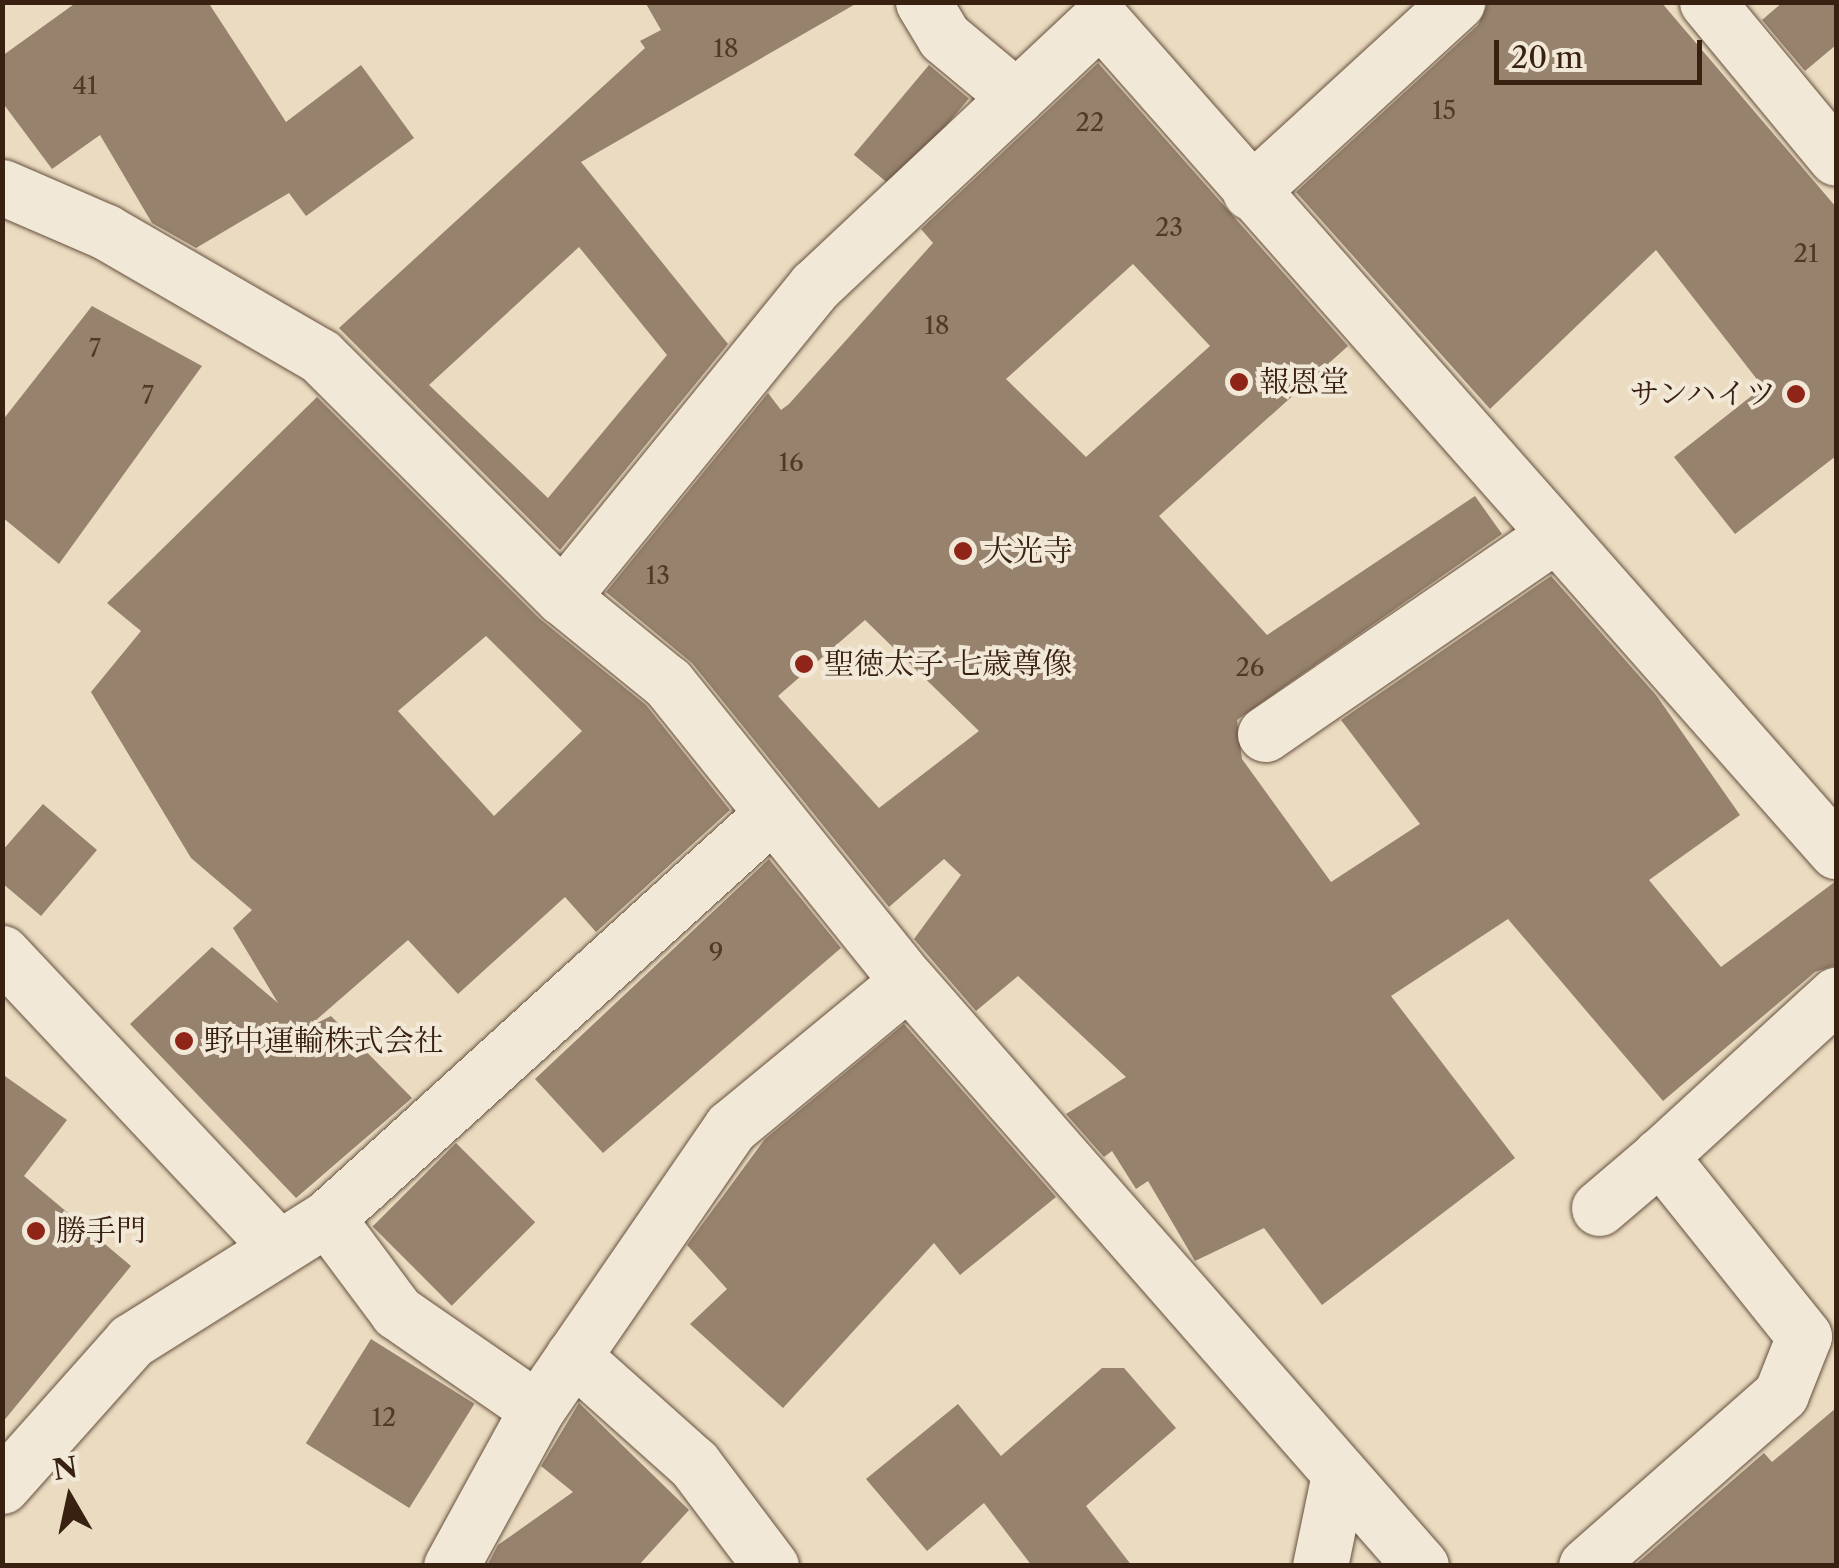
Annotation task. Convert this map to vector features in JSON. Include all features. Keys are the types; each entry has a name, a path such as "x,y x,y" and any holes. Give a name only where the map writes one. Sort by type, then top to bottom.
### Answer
{"street":[{"path":"923,2 944,37 1016,97"},
{"path":"1250,192 1457,2"},
{"path":"1707,2 1836,158"},
{"path":"562,597 815,286 1100,18 1836,851"},
{"path":"2,187 106,232 320,356 562,597 668,682 908,982 1421,1566"},
{"path":"1264,734 1555,535"},
{"path":"2,1486 131,1341 326,1218 772,814"},
{"path":"2,953 277,1246"},
{"path":"451,1566 536,1408 730,1127 908,982"},
{"path":"1599,1208 1829,1020"},
{"path":"1586,1566 1781,1394 1820,1318 1660,1156"},
{"path":"326,1218 397,1312 536,1408"},
{"path":"572,1356 694,1464 771,1566"},
{"path":"1320,1566 1338,1474"}],"building":[{"path":"77,2 208,2 286,122 361,65 414,138 306,216 289,193 196,248 152,223 100,135 52,169 2,102 2,56"},
{"path":"645,2 859,2 581,162 728,344 560,550 339,328 645,48 640,41 661,30","holes":["579,247 667,355 548,498 429,385"]},
{"path":"1488,2 1661,2 1836,207 1836,456 1735,534 1674,457 1763,387 1656,250 1490,409 1296,192 1478,25"},
{"path":"1783,2 1836,2 1836,45 1805,71 1762,20"},
{"path":"1098,63 1348,346 1159,516 1267,635 1475,496 1502,534 1237,720 1242,759 1331,882 1420,824 1341,720 1551,576 1656,695 1740,815 1649,880 1721,967 1836,881 1836,965 1815,972 1663,1101 1508,919 1391,996 1515,1158 1322,1305 1264,1228 1195,1261 1148,1181 1136,1189 1112,1151 1104,1157 1066,1114 1126,1077 1018,976 976,1011 914,939 961,875 944,859 889,907 692,663 606,592 768,393 781,410 789,404 933,243 921,229","holes":["1133,264 1210,346 1086,457 1006,379","865,620 979,731 879,808 778,696"]},
{"path":"929,65 969,98 894,188 854,155"},
{"path":"92,306 202,366 59,564 2,517 2,421"},
{"path":"317,397 540,619 646,705 730,810 596,932 565,897 458,994 408,940 307,1028 331,1016 412,1098 296,1198 130,1024 212,947 278,1003 233,928 252,910 191,858 91,692 141,631 107,603","holes":["486,636 582,731 494,816 398,711"]},
{"path":"43,804 97,850 41,916 2,883 2,851"},
{"path":"769,859 841,948 603,1153 535,1079"},
{"path":"904,1024 1056,1197 960,1275 934,1243 783,1408 690,1324 727,1289 687,1245 765,1139"},
{"path":"2,1074 67,1120 24,1176 131,1266 2,1423"},
{"path":"456,1143 535,1222 452,1306 373,1226"},
{"path":"371,1339 474,1404 409,1508 306,1443"},
{"path":"1102,1368 1124,1368 1176,1428 1086,1506 1132,1566 1032,1566 984,1503 927,1551 866,1479 958,1404 1001,1456"},
{"path":"579,1403 689,1510 638,1566 487,1566 498,1545 573,1492 541,1466"},
{"path":"1836,1408 1836,1566 1634,1566 1764,1453 1772,1462"}],"place":[{"name":"報恩堂","path":"1239,382"},
{"name":"サンハイツ","path":"1796,394"},
{"name":"大光寺","path":"963,551"},
{"name":"聖徳太子 七歳尊像","path":"804,664"},
{"name":"野中運輸株式会社","path":"184,1041"},
{"name":"勝手門","path":"36,1231"}]}
